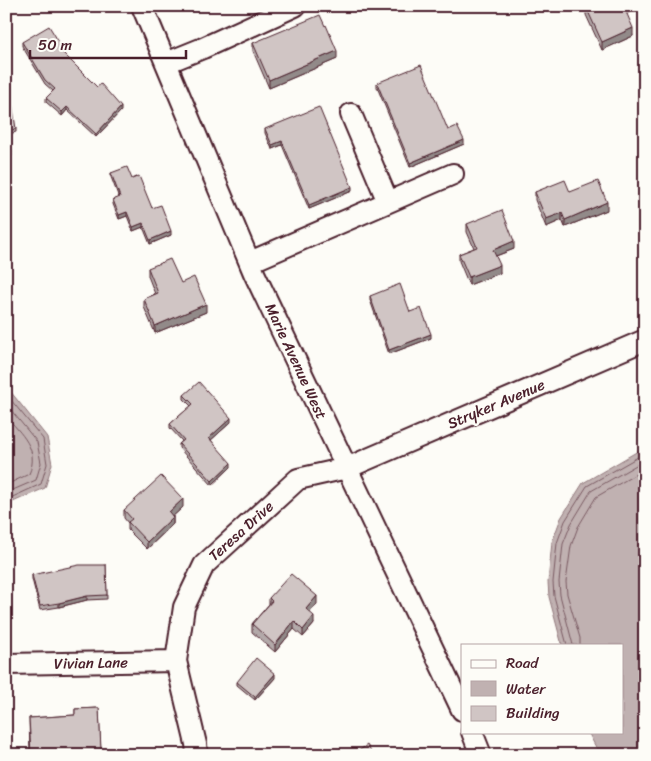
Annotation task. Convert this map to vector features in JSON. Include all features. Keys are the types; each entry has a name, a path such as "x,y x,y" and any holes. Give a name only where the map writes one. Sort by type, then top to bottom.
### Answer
{"street":[{"name":"Marie Avenue West","path":"142,6 250,262 461,708"},
{"path":"166,62 295,6"},
{"path":"351,114 388,202"},
{"path":"250,262 453,174"},
{"name":"Stryker Avenue","path":"347,468 645,340"},
{"name":"Teresa Drive","path":"196,755 196,744 176,661 184,607 204,565 298,479 347,468"},
{"name":"Vivian Lane","path":"6,664 176,661"},
{"path":"473,734 482,755"}],"water":[{"path":"6,386 47,437 52,464 45,488 6,505"},
{"path":"645,447 645,755 600,755 589,734 624,734 624,644 562,644 549,597 548,582 552,542 561,518 583,483"}],"building":[{"path":"625,6 633,28 602,42 586,7"},
{"path":"320,15 337,51 269,80 253,43"},
{"path":"49,26 62,47 59,49 97,87 101,84 121,107 96,134 67,107 62,112 46,98 55,89 45,80 22,42"},
{"path":"421,65 448,130 457,126 464,140 410,163 377,83"},
{"path":"11,95 16,129 9,130 12,152 6,153 6,96"},
{"path":"319,107 352,187 309,205 282,141 272,145 265,129"},
{"path":"127,167 132,179 139,176 152,208 161,205 171,231 150,240 143,223 133,227 127,212 119,215 113,200 120,197 111,173"},
{"path":"565,180 570,192 598,181 607,202 565,220 562,213 546,219 535,192"},
{"path":"645,195 645,207 640,196"},
{"path":"502,210 514,241 493,250 500,265 469,277 459,254 477,247 467,224"},
{"path":"170,259 181,283 194,277 206,304 155,326 144,299 158,293 148,268"},
{"path":"400,284 410,312 421,308 431,334 389,350 370,296"},
{"path":"199,382 231,418 209,438 231,463 212,481 179,444 184,440 170,424 193,404 184,395"},
{"path":"161,476 183,499 169,512 173,517 147,542 128,522 132,519 124,510"},
{"path":"79,565 106,565 107,595 87,596 40,606 32,575"},
{"path":"291,574 317,596 306,609 314,616 303,630 294,621 275,645 252,624 272,601 269,598"},
{"path":"256,658 275,674 255,697 237,682"},
{"path":"99,708 101,750 31,754 29,718 75,715 75,709"},
{"path":"367,745 373,755 353,755"}]}
